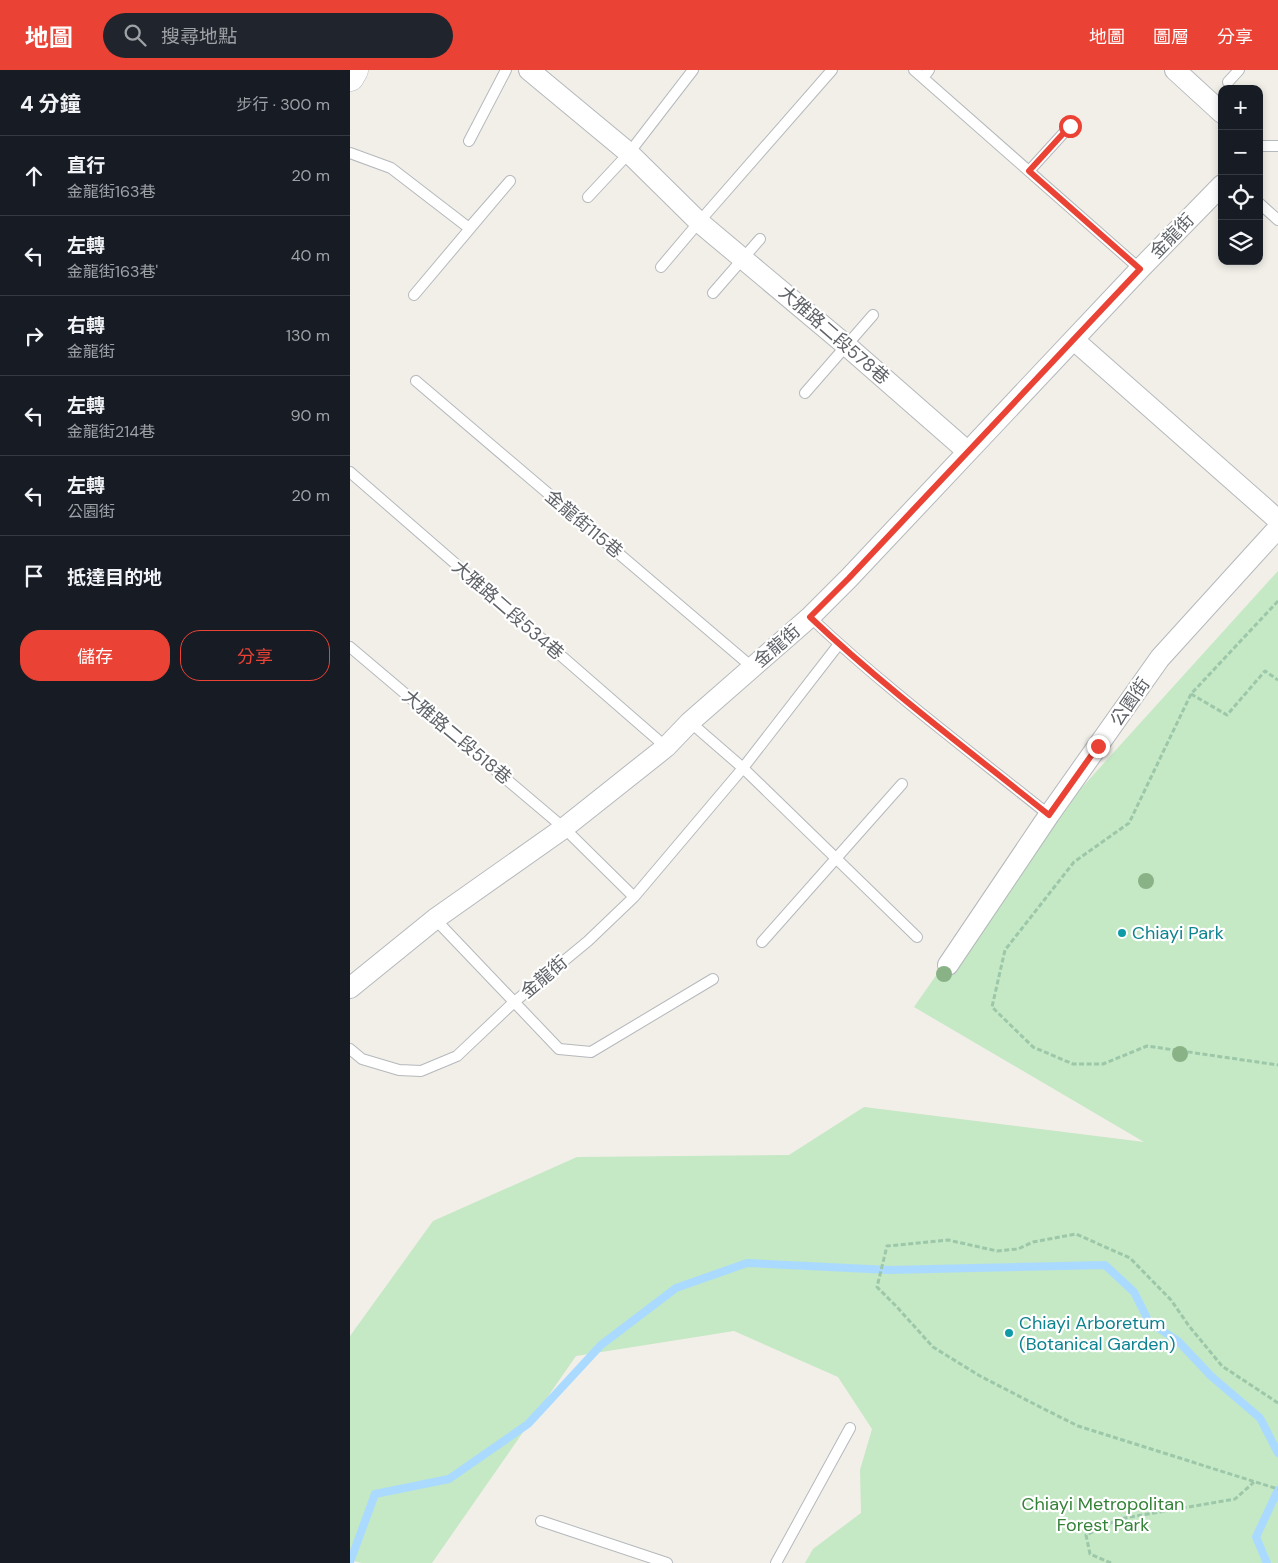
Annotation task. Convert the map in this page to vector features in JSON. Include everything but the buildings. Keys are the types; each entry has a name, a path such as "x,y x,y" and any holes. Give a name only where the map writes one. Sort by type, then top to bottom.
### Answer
{"main road":[{"path":"350,77 354,70"}],"street":[{"name":"大雅路二段578巷","path":"529,70 629,153 698,222 744,258 847,346 967,452"},
{"path":"1175,70 1218,109"},
{"name":"金龍街","path":"350,988 435,919 564,828 666,747 690,722 810,617 1218,189"},
{"path":"1074,340 1278,520"},
{"name":"公園街","path":"948,964 1049,815 1160,658 1278,528"}],"lane":[{"path":"469,142 506,70"},
{"path":"588,197 629,153 693,70"},
{"path":"661,267 698,222 832,70"},
{"path":"914,70 926,74 1029,171 1140,269"},
{"path":"1228,82 1239,70"},
{"path":"1029,171 1070,126"},
{"path":"1263,146 1278,146"},
{"path":"350,152 391,168 469,228 510,181 414,295"},
{"path":"1263,207 1278,220"},
{"path":"713,293 760,239"},
{"path":"805,393 873,315"},
{"name":"金龍街115巷","path":"416,380 752,667"},
{"name":"大雅路二段534巷","path":"350,472 666,747"},
{"path":"810,617 905,700 1049,815"},
{"name":"金龍街","path":"350,1049 362,1059 399,1070 421,1071 457,1056 513,1003 588,941 634,897 743,768 839,644"},
{"name":"大雅路二段518巷","path":"350,647 564,828"},
{"path":"690,722 743,768 917,937"},
{"path":"762,942 902,784"},
{"path":"564,828 634,897"},
{"name":"金龍街","path":"435,919 513,1003 559,1049 591,1052 713,979"},
{"path":"776,1563 850,1428"},
{"path":"541,1521 667,1563"}],"path":[{"path":"1278,601 1191,694 1129,823 1074,862 1005,950 992,1008 1033,1047 1073,1064 1103,1064 1147,1046 1278,1065"},
{"path":"1191,694 1226,715 1265,670 1278,680"},
{"path":"1278,1403 1222,1366 1189,1326 1171,1300 1130,1258 1076,1234 1033,1242 1018,1249 997,1252 948,1240 886,1246 877,1287 932,1347 980,1376 1078,1426 1278,1489"},
{"path":"1111,1563 1090,1554 1086,1535 1119,1519 1234,1499 1254,1482"}],"green space":[{"name":"Chiayi Arboretum (Botanical Garden)","path":"1278,571 1278,1563 805,1563 813,1549 861,1513 860,1470 872,1429 838,1377 734,1331 576,1356 432,1563 362,1563 350,1560 350,1336 433,1221 577,1157 789,1155 864,1107 1144,1142 914,1007 1018,858"}],"waterway":[{"path":"350,1562 375,1494 449,1479 528,1424 601,1345 676,1288 747,1263 889,1270 1105,1265 1134,1292 1149,1322 1178,1341 1211,1376 1260,1418 1278,1453"},
{"path":"1267,1563 1256,1537 1278,1490"}],"place":[{"name":"Chiayi Park","path":"1122,933"},
{"name":"Chiayi Arboretum (Botanical Garden)","path":"1009,1333"}],"route":[{"path":"1070,126 1029,171 1140,269 810,617 905,700 1049,815 1098,746"}],"park label":[{"name":"Chiayi Metropolitan Forest Park","path":"1103,1514"}]}
